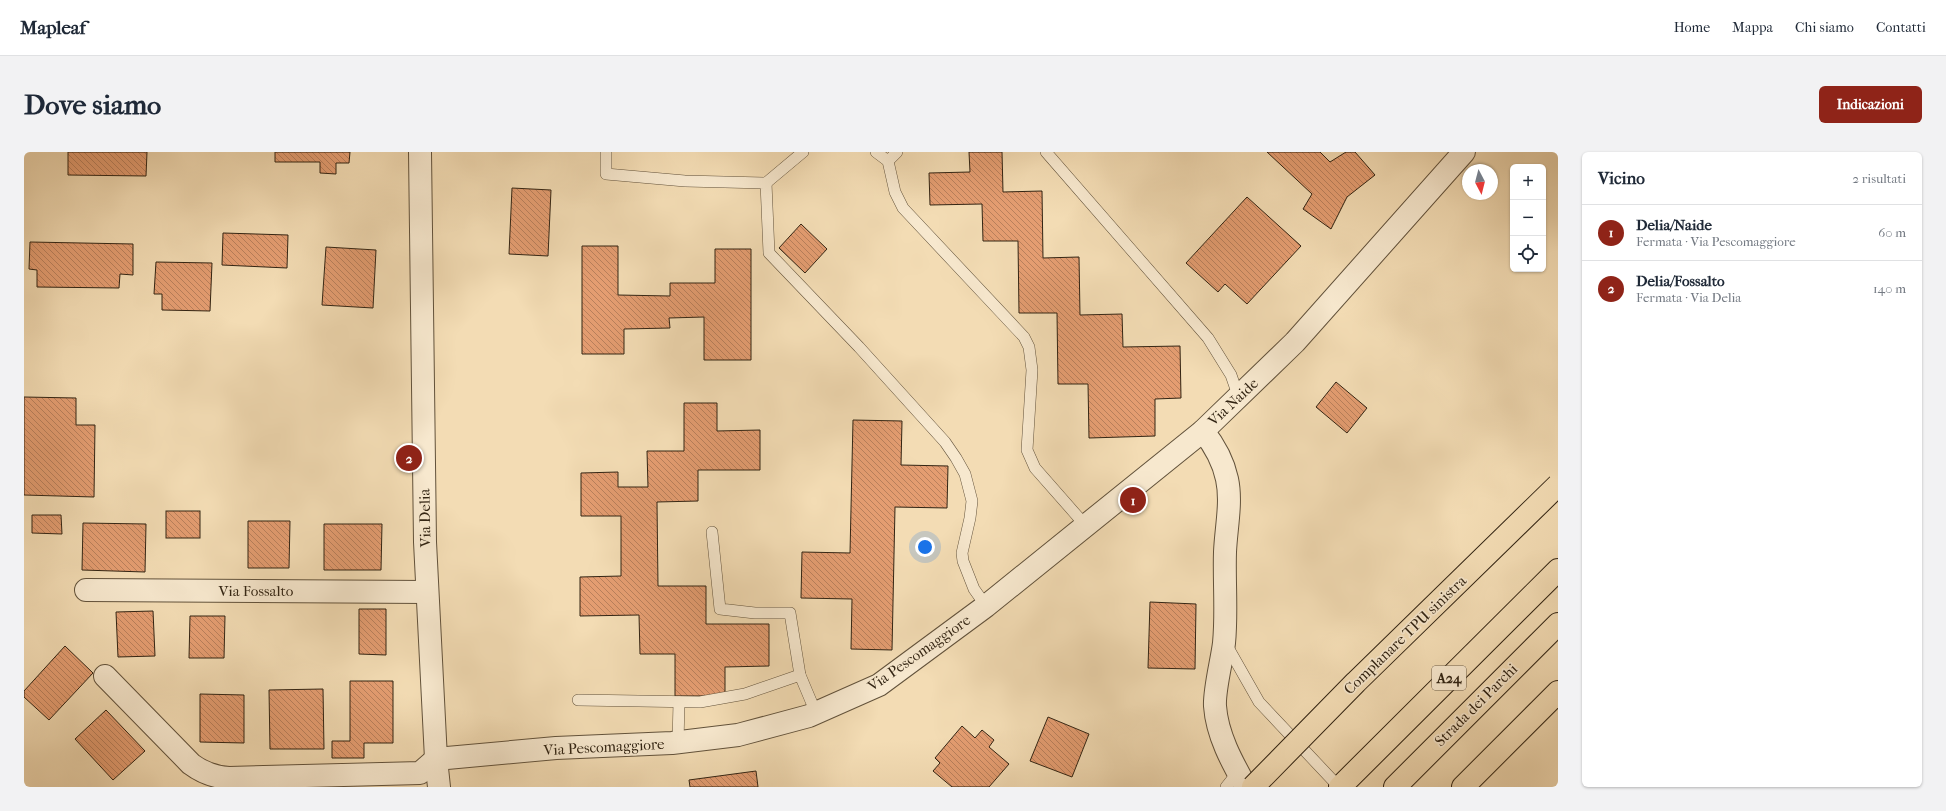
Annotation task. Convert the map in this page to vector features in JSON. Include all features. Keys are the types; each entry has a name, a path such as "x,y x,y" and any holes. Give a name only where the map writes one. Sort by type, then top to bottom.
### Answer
{"highway":[{"name":"Complanare TPU sinistra","path":"1241,783 1356,682 1558,485"},
{"name":"A24","path":"1339,787 1558,570"},
{"name":"Strada dei Parchi","path":"1395,787 1558,624"},
{"path":"1463,787 1558,692"}],"street":[{"name":"Via Delia","path":"420,152 422,359 427,592 436,759 439,787"},
{"name":"Via Naide","path":"1241,783 1227,752 1219,727 1215,704 1224,641 1228,480 1217,450 1203,431 1239,398 1295,342 1464,152"},
{"name":"Via Pescomaggiore","path":"436,759 556,748 678,743 738,735 816,713 879,684 986,606 1203,431"},
{"name":"Via Fossalto","path":"86,590 427,592"},
{"path":"105,676 191,764 200,771 211,776 229,778 420,773 436,759"}],"lane":[{"path":"606,152 606,174 685,181 766,182 803,152"},
{"path":"876,152 888,161 895,192 903,208 1024,337 1029,347 1032,370 1027,450 1035,468 1086,526"},
{"path":"888,161 897,152"},
{"path":"1046,152 1208,338 1231,375 1239,398"},
{"path":"766,182 769,253 859,347 945,442 965,474 972,501 970,518 962,553 963,561 974,589 986,606"},
{"path":"712,532 720,609 756,613 790,613 800,675 816,713"},
{"path":"1224,641 1259,702 1339,787"},
{"path":"578,700 700,702 745,694 800,675"},
{"path":"678,743 679,702"}],"building":[{"path":"68,152 147,152 146,176 68,175"},
{"path":"275,152 350,152 349,163 336,163 336,174 320,173 320,162 275,162"},
{"path":"969,152 1002,152 1003,192 1042,191 1043,258 1079,257 1080,315 1122,314 1123,347 1180,346 1181,398 1155,399 1155,436 1089,438 1088,384 1058,384 1057,313 1019,313 1018,241 983,241 982,204 930,205 929,173 970,172"},
{"path":"1267,152 1320,152 1330,162 1346,152 1355,152 1375,175 1347,197 1331,229 1303,209 1312,194"},
{"path":"512,188 551,190 548,256 509,254"},
{"path":"1247,197 1301,246 1247,304 1225,284 1218,292 1186,263"},
{"path":"801,224 827,249 805,273 779,248"},
{"path":"223,233 288,235 287,268 222,265"},
{"path":"30,242 133,244 133,275 120,274 119,288 37,287 37,270 29,269"},
{"path":"582,246 618,246 618,295 670,296 670,283 715,283 715,249 751,249 751,360 704,360 704,317 669,318 670,328 624,329 624,354 582,354"},
{"path":"326,247 376,250 373,308 322,305"},
{"path":"156,262 212,263 210,311 162,310 162,294 154,294"},
{"path":"1336,382 1367,408 1347,433 1316,407"},
{"path":"24,397 76,398 76,425 95,425 94,497 24,495"},
{"path":"684,403 717,403 717,431 760,430 760,470 698,470 698,501 657,502 658,586 706,586 706,624 769,624 769,666 725,667 725,696 675,696 675,654 640,654 639,615 580,616 580,577 621,576 621,516 581,516 581,473 618,472 618,487 648,487 647,451 684,451"},
{"path":"853,420 902,421 901,465 948,466 947,508 895,507 892,650 851,649 852,599 801,598 802,552 850,553"},
{"path":"166,511 200,511 200,538 166,538"},
{"path":"32,515 61,515 62,534 32,533"},
{"path":"248,521 290,521 289,568 248,568"},
{"path":"83,523 146,524 145,572 82,570"},
{"path":"324,524 382,524 381,570 324,570"},
{"path":"1150,602 1196,604 1195,669 1148,668"},
{"path":"359,609 386,609 386,655 359,654"},
{"path":"153,611 155,656 118,657 116,612"},
{"path":"190,616 225,616 224,658 189,658"},
{"path":"65,646 93,673 49,720 24,697 24,691"},
{"path":"350,681 393,681 393,743 364,743 364,758 332,758 332,741 350,741"},
{"path":"323,689 324,749 270,749 269,690"},
{"path":"200,694 244,695 244,743 200,742"},
{"path":"106,710 145,751 113,780 75,739"},
{"path":"1048,717 1089,734 1072,777 1030,761"},
{"path":"962,726 975,738 982,730 994,740 989,747 1009,764 989,787 952,787 933,771 940,763 935,758"},
{"path":"756,771 758,787 690,787 689,780"}],"place":[{"name":"Delia/Fossalto","path":"409,458"},
{"name":"Delia/Naide","path":"1133,500"}]}
